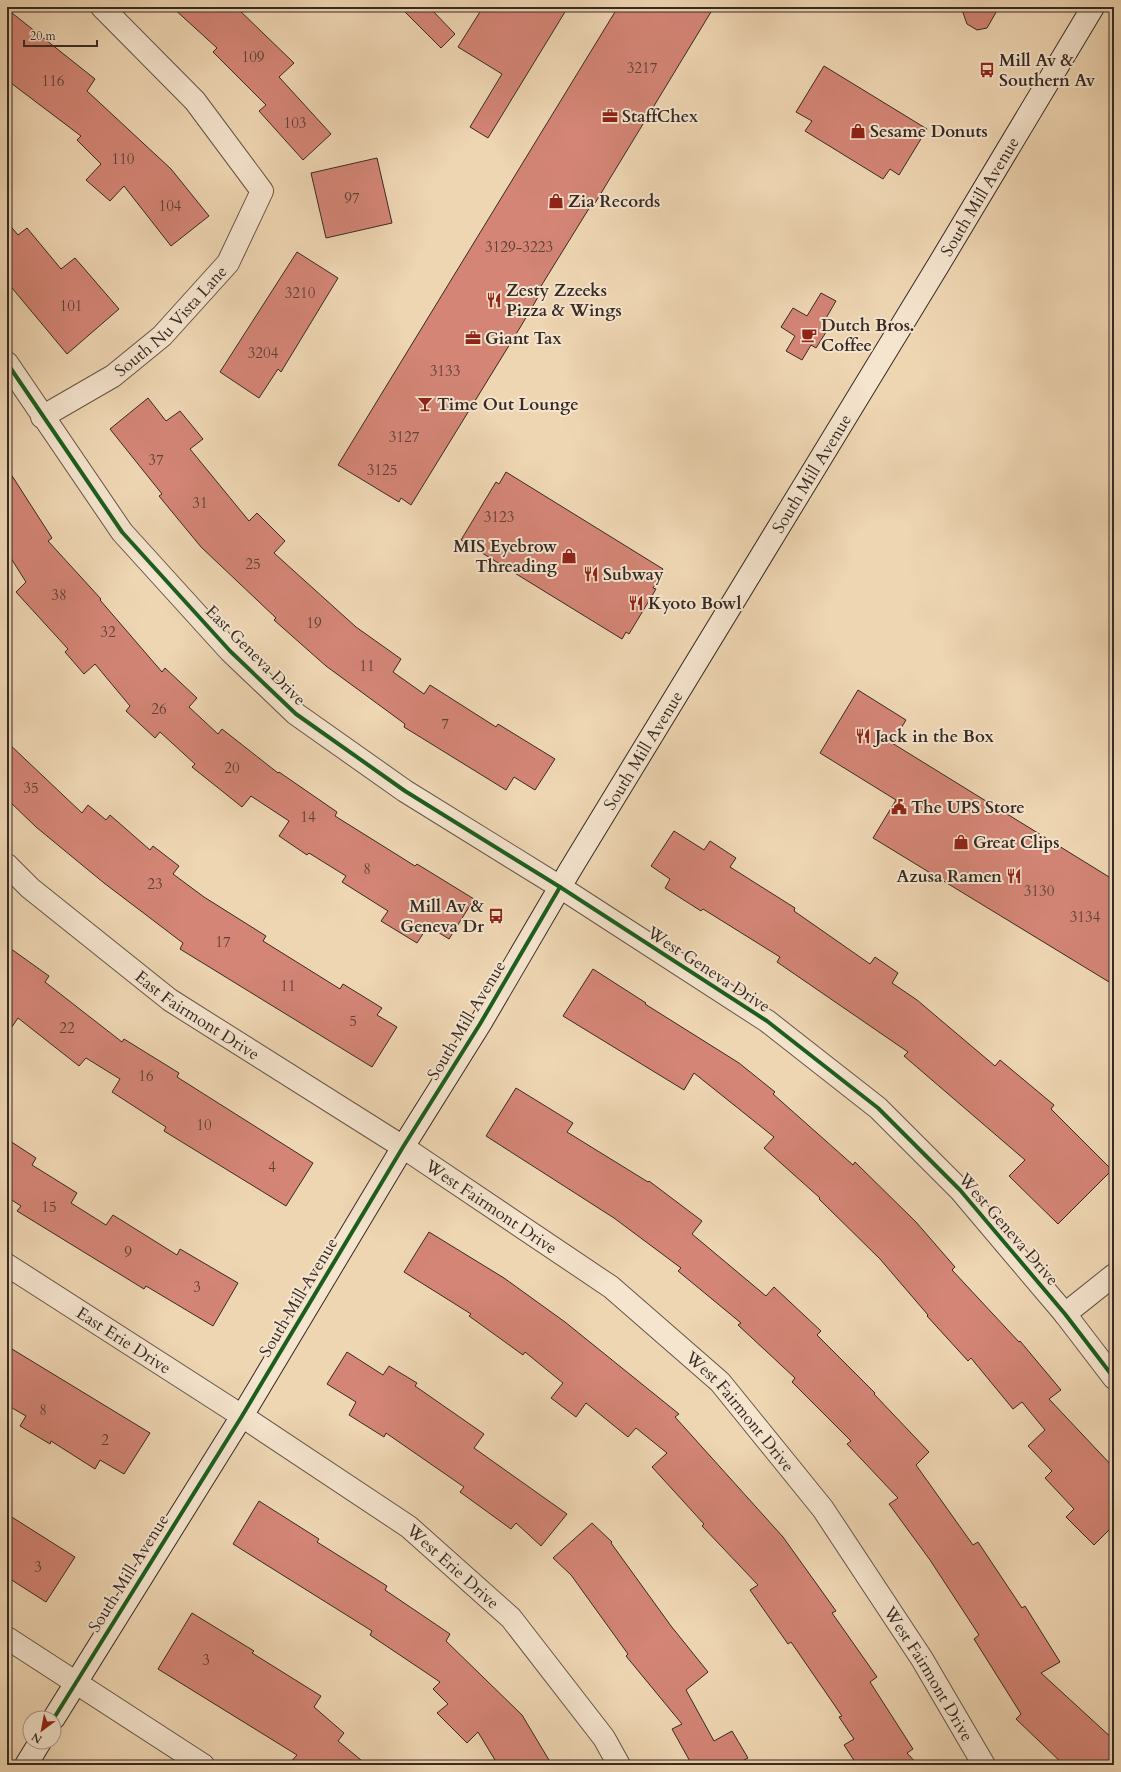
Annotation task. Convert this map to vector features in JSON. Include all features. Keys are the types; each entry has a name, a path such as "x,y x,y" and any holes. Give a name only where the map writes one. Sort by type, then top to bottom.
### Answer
{"street":[{"name":"South Nu Vista Lane","path":"42,417 113,376 162,336 228,263 262,191 195,102 102,7"},
{"name":"South Mill Avenue","path":"59,1710 242,1416 403,1147 480,1024 560,887 939,264 1093,7"},
{"name":"East Geneva Drive","path":"7,363 42,417 122,532 230,650 296,714 405,791 560,887"},
{"name":"East Fairmont Drive","path":"7,865 30,888 170,1000 403,1147"},
{"name":"West Geneva Drive","path":"560,887 766,1021 878,1108 960,1190 1065,1314 1114,1378"},
{"name":"West Fairmont Drive","path":"403,1147 611,1287 720,1382 823,1509 922,1659 984,1765"},
{"name":"East Erie Drive","path":"7,1265 242,1416"},
{"path":"1065,1314 1114,1275"},
{"name":"West Erie Drive","path":"242,1416 409,1527 511,1618 604,1738 619,1765"},
{"path":"7,1638 203,1765"},
{"path":"26,1765 35,1750"}],"building":[{"path":"172,7 236,7 294,63 279,77 331,134 303,160 259,111 266,105 213,52 217,48"},
{"path":"400,7 429,7 455,34 441,48"},
{"path":"483,7 568,7 488,138 470,127 502,74 458,47"},
{"path":"618,7 714,7 595,203 593,202 538,291 541,292 521,326 411,505 401,498 399,502 338,465"},
{"path":"961,7 999,7 987,28 977,30 967,24"},
{"path":"7,9 95,79 87,91 171,169 209,216 171,246 124,186 110,201 86,180 101,164 77,140 81,136 7,80"},
{"path":"824,66 927,129 899,175 890,169 883,179 805,131 812,121 796,112"},
{"path":"377,158 392,223 326,238 311,173"},
{"path":"7,222 18,235 27,228 61,269 75,258 119,309 67,354 7,282"},
{"path":"297,252 338,278 281,372 278,369 259,398 220,372"},
{"name":"Dutch Bros. Coffee","path":"821,293 836,301 822,325 828,329 816,348 811,345 802,360 786,351 795,336 781,327 793,308 807,316"},
{"path":"148,398 166,421 180,411 203,439 190,449 249,521 257,513 285,541 274,553 356,627 401,659 393,672 424,694 430,685 496,727 498,724 555,759 535,790 514,777 506,790 404,727 405,724 326,666 274,620 276,618 201,547 159,496 162,494 110,429"},
{"path":"7,468 52,538 48,541 101,599 100,600 162,672 165,668 197,698 189,707 218,734 222,729 278,773 279,772 337,812 335,816 415,866 417,864 474,899 449,939 428,926 417,943 381,921 388,911 342,882 346,876 309,853 307,855 279,836 289,821 251,796 242,807 192,767 195,764 160,732 155,738 126,711 130,706 95,664 84,674 65,652 68,649 16,592 26,582 7,552"},
{"path":"506,472 663,569 656,579 658,580 653,588 656,589 629,634 626,632 622,639 461,540 496,482 499,484"},
{"path":"858,690 906,720 892,743 1114,880 1114,985 873,838 896,800 820,753"},
{"path":"7,742 82,813 88,805 106,820 110,815 150,850 153,846 179,866 173,874 204,897 266,936 263,941 340,989 343,984 382,1008 377,1015 397,1027 372,1067 180,949 183,943 104,883 36,827 7,799"},
{"path":"674,831 704,850 710,841 736,858 730,867 795,908 794,911 870,964 875,957 898,973 892,983 917,1000 995,1066 1000,1060 1054,1105 1051,1109 1112,1170 1058,1224 1009,1176 1025,1160 904,1056 908,1052 777,962 780,957 703,909 701,911 665,888 670,879 651,866"},
{"path":"7,946 49,976 45,982 122,1042 124,1039 179,1073 177,1077 313,1163 286,1206 164,1131 166,1127 112,1092 120,1079 86,1058 79,1066 18,1018 7,1034"},
{"path":"593,969 646,1003 645,1004 739,1063 775,1092 773,1094 853,1165 855,1162 916,1222 955,1267 952,1270 1019,1342 1020,1341 1061,1390 1049,1399 1114,1468 1114,1525 1094,1545 1066,1517 1074,1509 1045,1478 1052,1471 1028,1446 1045,1430 1022,1402 1013,1409 971,1358 968,1361 927,1316 928,1315 880,1259 819,1199 820,1198 764,1148 774,1137 694,1073 684,1090 563,1016"},
{"path":"516,1088 573,1123 567,1132 648,1182 649,1181 702,1221 692,1234 766,1296 774,1287 821,1331 817,1335 875,1393 874,1394 929,1452 916,1465 973,1545 978,1542 1022,1608 1025,1606 1060,1662 1041,1673 1114,1740 1114,1765 1064,1765 1016,1719 1021,1714 974,1639 979,1635 930,1560 889,1504 898,1498 847,1444 851,1441 792,1382 795,1378 738,1325 741,1323 678,1271 681,1268 614,1218 486,1136"},
{"path":"7,1139 36,1158 32,1165 77,1193 71,1203 106,1225 113,1215 177,1255 180,1249 238,1283 213,1326 146,1286 144,1289 17,1211 21,1206 7,1197"},
{"path":"429,1232 504,1278 565,1322 679,1414 675,1417 783,1537 836,1611 832,1613 877,1677 870,1682 913,1749 907,1753 918,1765 857,1765 844,1745 854,1739 839,1717 842,1716 791,1642 788,1644 750,1590 758,1585 702,1526 704,1524 652,1467 667,1453 636,1428 628,1437 586,1403 576,1417 551,1398 563,1383 525,1352 523,1355 469,1316 471,1314 404,1272"},
{"path":"7,1346 150,1433 124,1474 100,1460 95,1469 51,1441 50,1444 20,1426 26,1416 7,1405"},
{"path":"347,1352 383,1375 389,1366 417,1383 415,1386 484,1434 474,1448 567,1514 541,1546 516,1523 511,1529 460,1492 464,1487 386,1433 384,1437 349,1415 356,1402 327,1384"},
{"path":"259,1501 319,1539 317,1542 387,1586 385,1590 450,1634 446,1641 522,1715 552,1765 498,1765 478,1732 467,1743 437,1713 448,1704 433,1689 440,1682 370,1635 372,1631 233,1544"},
{"path":"7,1514 75,1557 46,1602 7,1577"},
{"path":"592,1523 612,1542 611,1543 671,1626 708,1672 686,1690 714,1741 732,1731 748,1758 735,1765 692,1765 672,1729 682,1724 626,1656 628,1654 571,1575 553,1558"},
{"path":"192,1613 254,1651 252,1653 321,1696 314,1707 344,1733 338,1741 367,1765 288,1765 297,1755 158,1669"}],"cycle path":[{"path":"7,363 122,532 230,651 296,714 405,791 560,887 767,1021 878,1108 960,1190 1065,1314 1114,1378"},
{"path":"59,1710 242,1416 403,1147 480,1024 560,887"}],"place":[{"name":"Mill Av & Southern Av","path":"987,70"},
{"name":"StaffChex","path":"610,116"},
{"name":"Sesame Donuts","path":"858,131"},
{"name":"Zia Records","path":"556,201"},
{"name":"Zesty Zzeeks Pizza & Wings","path":"494,300"},
{"name":"Dutch Bros. Coffee","path":"809,335"},
{"name":"Giant Tax","path":"473,338"},
{"name":"Time Out Lounge","path":"425,404"},
{"name":"MIS Eyebrow Threading","path":"569,556"},
{"name":"Subway","path":"591,574"},
{"name":"Kyoto Bowl","path":"636,603"},
{"name":"Jack in the Box","path":"863,736"},
{"name":"The UPS Store","path":"899,807"},
{"name":"Great Clips","path":"961,842"},
{"name":"Azusa Ramen","path":"1014,876"},
{"name":"Mill Av & Geneva Dr","path":"496,916"}]}
